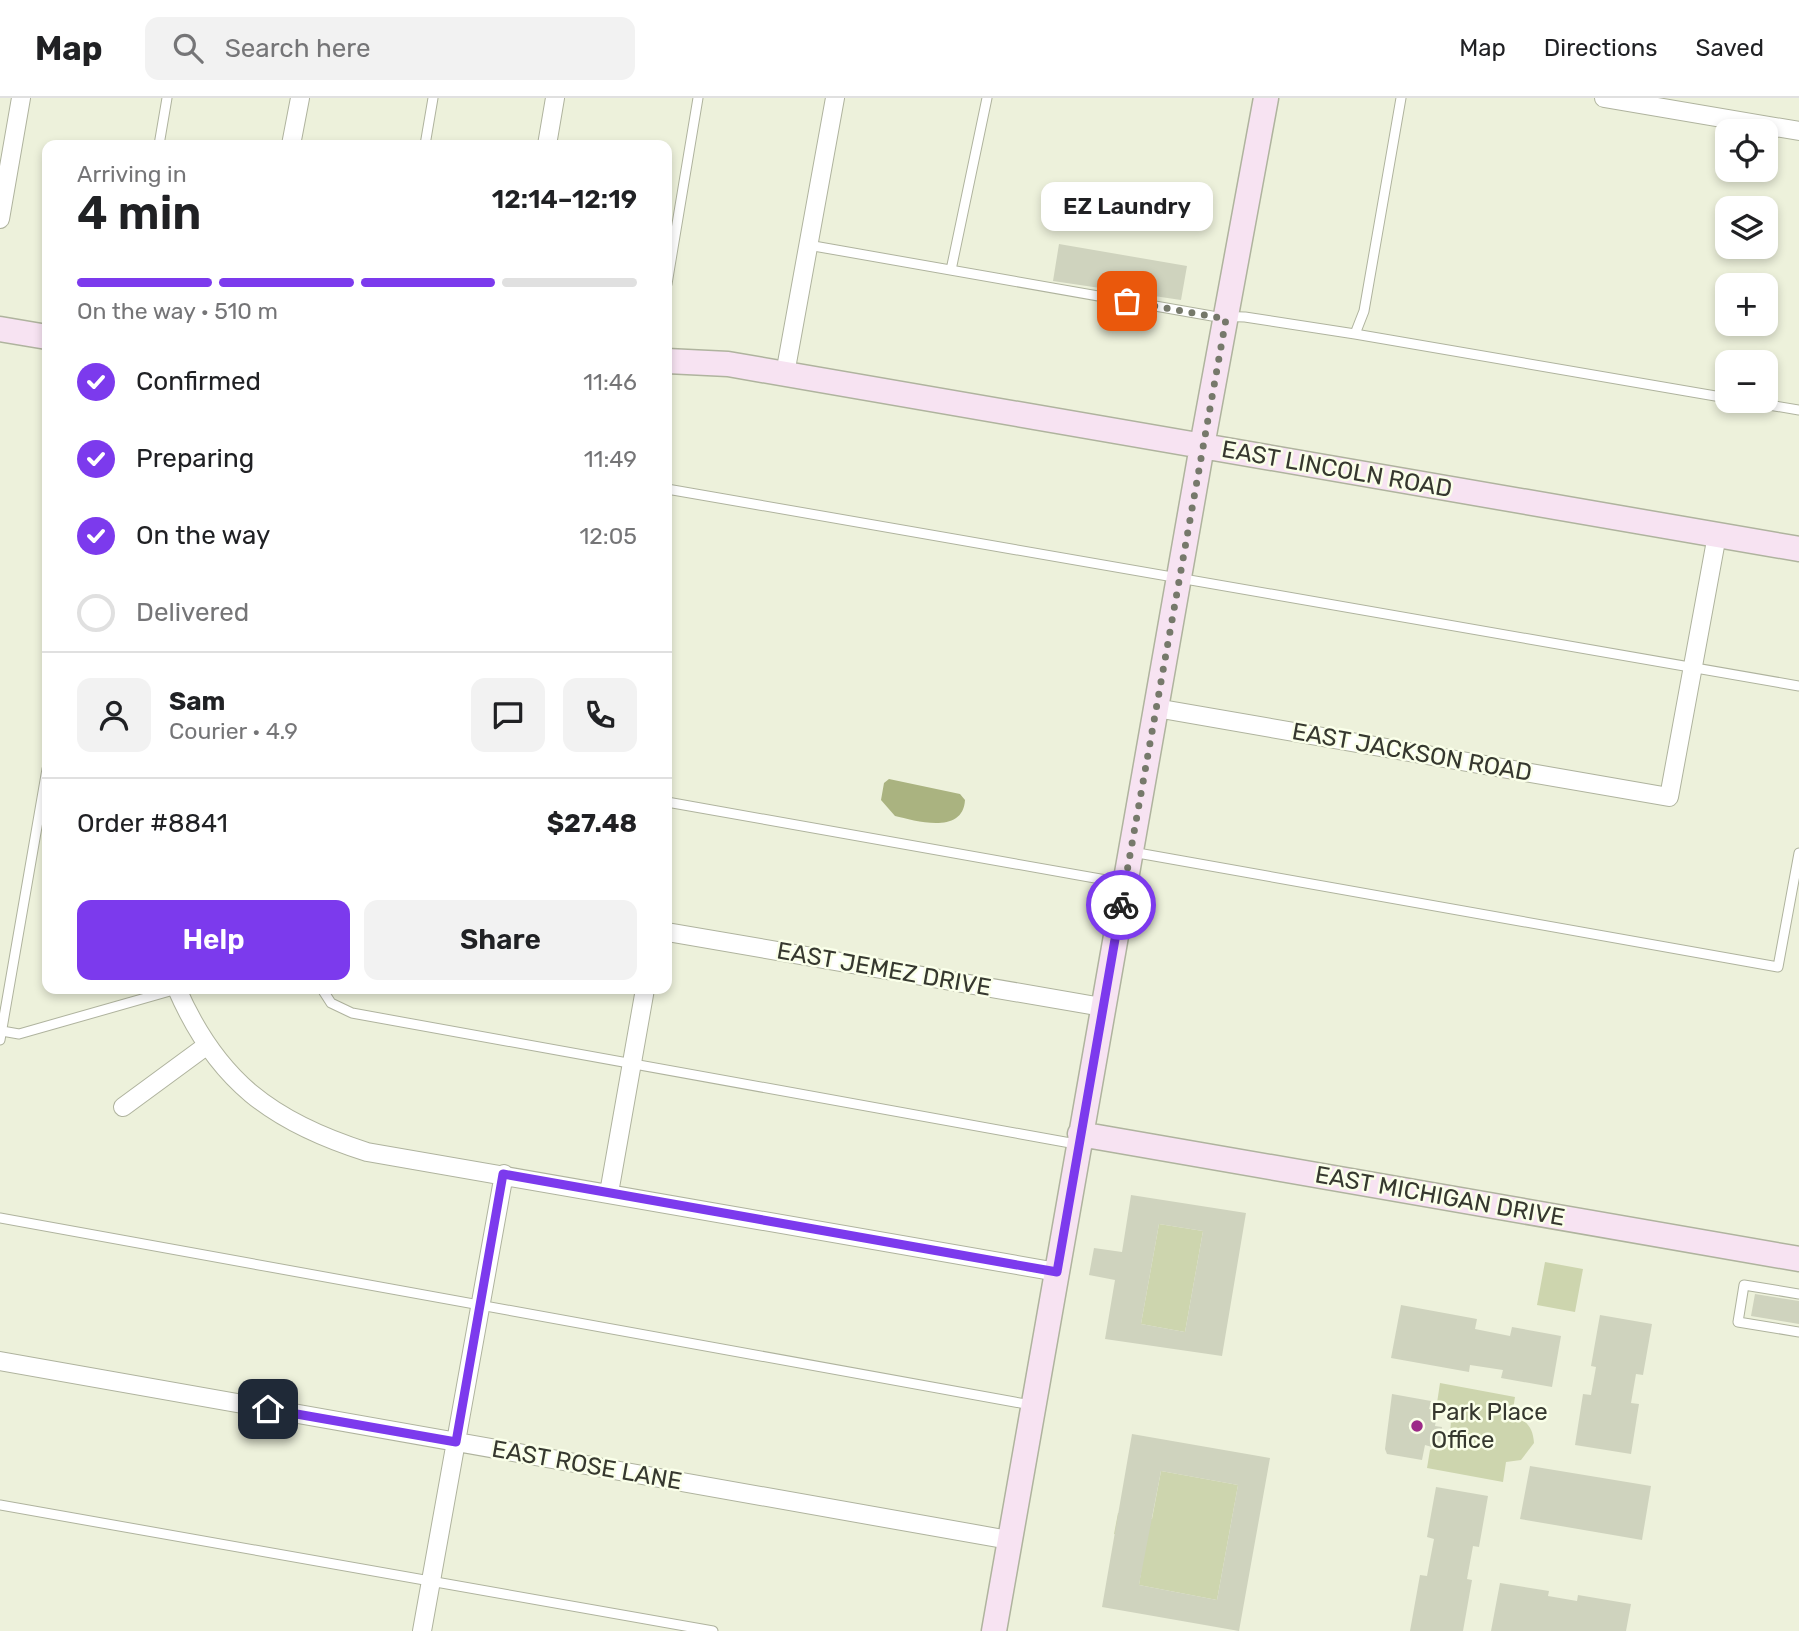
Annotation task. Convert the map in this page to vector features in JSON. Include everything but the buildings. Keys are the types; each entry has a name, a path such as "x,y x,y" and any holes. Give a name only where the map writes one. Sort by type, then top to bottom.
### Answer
{"street":[{"path":"0,219 21,98"},
{"path":"293,140 300,98"},
{"path":"548,140 555,98"},
{"path":"785,374 835,98"},
{"path":"994,1631 1102,1007 1266,98"},
{"path":"1604,98 1682,105 1799,131"},
{"path":"0,329 42,336"},
{"name":"EAST LINCOLN ROAD","path":"672,361 728,364 1799,549"},
{"path":"1693,667 1717,535"},
{"name":"EAST JACKSON ROAD","path":"1156,708 1668,797 1693,667"},
{"name":"EAST JEMEZ DRIVE","path":"672,933 1102,1007"},
{"path":"180,994 206,1046 231,1075 263,1103 292,1123 366,1152 1057,1272"},
{"path":"609,1193 644,994"},
{"path":"123,1107 206,1046"},
{"name":"EAST MICHIGAN DRIVE","path":"1079,1139 1799,1259"},
{"path":"422,1631 503,1174"},
{"name":"EAST ROSE LANE","path":"0,1361 1009,1540"}],"lane":[{"path":"160,140 167,98"},
{"path":"426,140 433,98"},
{"path":"672,254 698,98"},
{"path":"951,270 987,98"},
{"path":"1355,334 1364,311 1401,98"},
{"path":"808,245 1226,319 1245,317 1355,334 1453,354 1715,396"},
{"path":"1778,406 1799,410"},
{"path":"672,490 1799,686"},
{"path":"42,798 1,1036 19,1034 159,994"},
{"path":"672,803 1125,884"},
{"path":"1130,851 1778,967 1799,853"},
{"path":"325,994 331,1003 352,1013 1079,1139"},
{"path":"0,1219 1033,1405"},
{"path":"1799,1294 1744,1285 1738,1322 1799,1332"},
{"path":"0,1505 713,1631"}],"shaded area":[{"path":"889,779 960,794 965,800 962,811 948,822 937,823 895,816 881,800 884,783"},
{"path":"1159,1224 1203,1231 1185,1332 1141,1324"},
{"path":"1545,1262 1583,1269 1575,1312 1537,1305"},
{"path":"1440,1383 1515,1397 1512,1416 1528,1425 1534,1443 1521,1460 1506,1462 1503,1482 1427,1468 1430,1450 1444,1441 1451,1422 1449,1415 1437,1403"},
{"path":"1161,1471 1238,1485 1217,1600 1139,1585 1146,1540 1114,1534 1118,1513 1152,1519"}],"way so far":[{"path":"1121,905 1226,319 1127,301"}],"place":[{"name":"EZ Laundry","path":"1127,301"},
{"name":"Park Place Office","path":"1417,1426"}],"route":[{"path":"268,1409 456,1442 503,1174 1057,1272 1121,905"}]}
